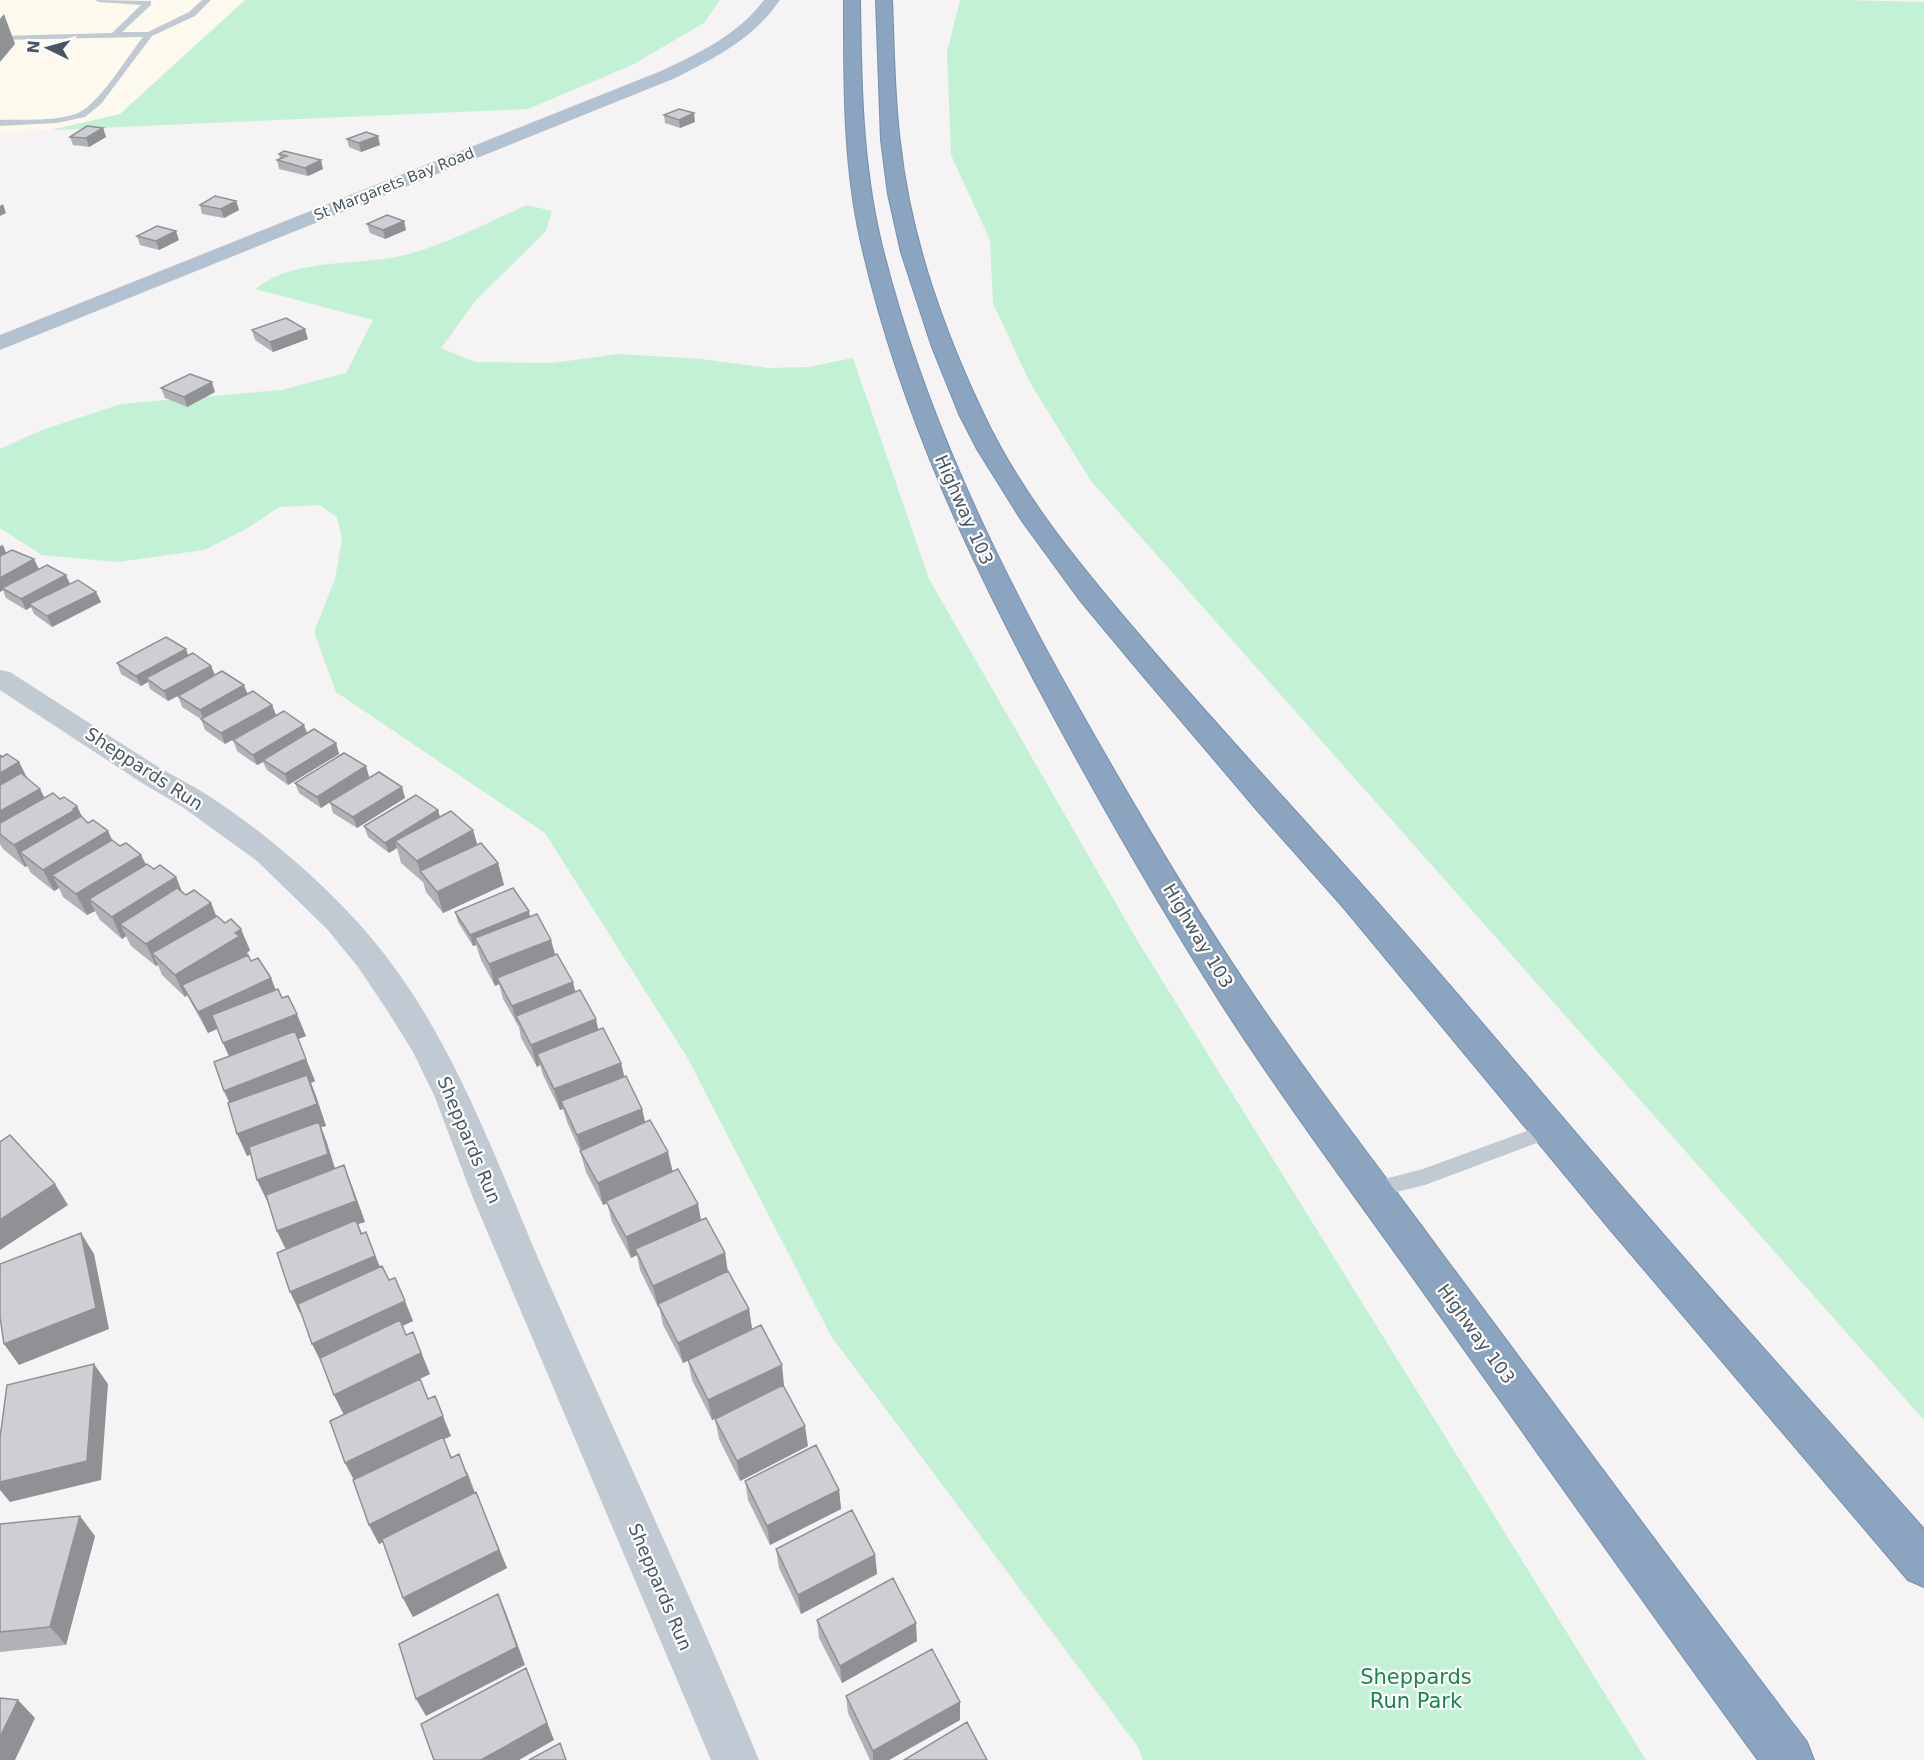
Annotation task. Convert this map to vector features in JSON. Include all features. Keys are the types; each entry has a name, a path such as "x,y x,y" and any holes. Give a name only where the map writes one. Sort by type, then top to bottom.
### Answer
{"highway":[{"path":"840,0 844,58 852,68"},
{"name":"Highway 103","path":"852,0 852,68 860,182 877,264 901,347 928,427 987,564 1069,718 1199,939 1272,1051 1670,1601 1789,1760"},
{"path":"884,0 890,140 903,222 943,347 972,414 989,449 1035,521 1118,629 1268,803 1356,900 1924,1564"}],"main road":[{"name":"St Margarets Bay Road","path":"0,344 172,272 667,75 726,45 754,24 772,0"}],"street":[{"path":"0,336 35,329"},
{"name":"Sheppards Run","path":"0,678 192,800 268,855 338,921 370,959 399,1001 427,1046 452,1095 492,1198 735,1760"}],"lane":[{"path":"99,0 148,3 114,35"},
{"path":"0,38 149,34 192,14 207,0"},
{"path":"0,123 57,120 82,115 98,102 149,34"},
{"path":"1372,1190 1425,1177 1551,1130"}],"shaded area":[{"path":"0,0 245,0 120,114 51,130 0,132"}],"green space":[{"path":"245,0 720,0 704,23 632,65 528,109 51,130 120,114"},
{"path":"960,0 1844,0 1924,2 1924,1420 1091,481 1029,381 993,303 990,240 951,155 947,52"},
{"name":"Sheppards Run Park","path":"527,205 552,211 546,231 476,300 441,348 475,362 552,363 619,354 701,359 769,368 808,367 853,358 929,579 1137,940 1646,1760 1143,1760 1138,1747 831,1336 687,1057 545,833 336,692 314,632 335,579 342,539 337,517 320,505 279,507 248,528 204,550 117,562 42,555 0,528 0,449 42,430 121,404 281,390 346,373 373,320 255,289 272,278 310,267 370,261 409,254 454,238"}],"building":[{"path":"679,109 694,113 679,120 664,115"},
{"path":"87,126 103,128 86,138 70,137"},
{"path":"366,132 378,136 359,143 347,139"},
{"path":"284,151 321,160 305,168 277,160 287,156 279,154"},
{"path":"215,196 236,201 221,209 200,205"},
{"path":"387,215 404,221 383,230 367,224"},
{"path":"157,226 176,231 156,241 137,236"},
{"path":"286,318 305,329 270,342 252,330"},
{"path":"190,374 212,382 184,397 161,388"},
{"path":"12,550 34,559 0,578 0,556"},
{"path":"47,565 66,575 21,599 2,588"},
{"path":"78,580 96,592 47,616 29,604"},
{"path":"166,637 186,649 136,676 117,663"},
{"path":"193,653 211,666 164,691 146,678"},
{"path":"222,671 244,685 200,710 178,696"},
{"path":"253,691 272,705 221,733 201,719"},
{"path":"284,711 304,725 253,755 233,740"},
{"path":"314,729 336,743 285,774 263,760"},
{"path":"344,753 366,766 317,797 295,783"},
{"path":"7,754 19,762 0,773 0,755 2,757"},
{"path":"379,772 402,787 353,817 329,802"},
{"path":"21,773 40,789 0,811 0,785"},
{"path":"53,793 60,799 64,797 77,806 73,809 75,810 14,845 0,834 0,823"},
{"path":"416,795 438,810 385,843 364,826"},
{"path":"451,811 473,830 417,861 395,841"},
{"path":"81,816 88,823 93,820 108,831 43,870 20,852"},
{"path":"112,840 120,846 126,843 141,855 76,894 52,875"},
{"path":"481,843 498,863 437,892 420,871"},
{"path":"147,864 154,869 160,865 176,877 112,917 89,899"},
{"path":"177,888 186,895 194,890 211,903 146,944 120,924"},
{"path":"513,888 529,911 470,935 455,912"},
{"path":"537,914 551,940 489,964 475,938"},
{"path":"217,916 225,923 231,919 241,929 235,933 240,936 175,975 152,953"},
{"path":"557,954 573,982 512,1006 497,978"},
{"path":"248,955 251,961 258,958 271,978 198,1012 182,985"},
{"path":"278,989 282,998 288,996 297,1014 223,1043 212,1015"},
{"path":"580,990 596,1019 531,1045 516,1016"},
{"path":"603,1028 621,1063 554,1089 537,1054"},
{"path":"295,1031 306,1059 224,1091 214,1062"},
{"path":"307,1075 317,1104 237,1134 228,1103"},
{"path":"626,1076 642,1109 577,1135 561,1101"},
{"path":"650,1120 668,1152 598,1183 580,1151"},
{"path":"319,1122 328,1154 257,1180 249,1147"},
{"path":"10,1135 55,1184 0,1220 0,1142"},
{"path":"344,1165 356,1201 277,1231 266,1195"},
{"path":"678,1169 698,1204 626,1237 606,1201"},
{"path":"706,1218 725,1253 653,1286 635,1249"},
{"path":"356,1220 361,1234 366,1232 375,1256 290,1292 277,1253"},
{"path":"81,1233 96,1308 4,1344 0,1317 0,1264"},
{"path":"382,1266 389,1280 395,1278 405,1301 312,1344 298,1304"},
{"path":"728,1271 749,1309 678,1343 658,1304"},
{"path":"400,1320 406,1335 413,1332 421,1353 334,1395 320,1358"},
{"path":"761,1325 782,1365 708,1400 688,1360"},
{"path":"94,1364 87,1461 0,1482 0,1438 7,1385"},
{"path":"420,1379 428,1399 435,1396 443,1416 345,1463 330,1421"},
{"path":"783,1385 805,1426 737,1461 715,1419"},
{"path":"443,1437 451,1458 459,1454 467,1476 369,1525 353,1480"},
{"path":"816,1445 839,1490 767,1526 745,1481"},
{"path":"476,1492 499,1550 403,1598 382,1539"},
{"path":"852,1510 875,1555 798,1595 776,1549"},
{"path":"80,1516 50,1627 0,1632 0,1524"},
{"path":"893,1578 916,1623 840,1666 817,1620"},
{"path":"498,1594 517,1647 416,1699 399,1644"},
{"path":"932,1649 960,1702 873,1751 846,1696"},
{"path":"526,1668 547,1723 481,1760 434,1760 421,1724"},
{"path":"0,1698 18,1700 0,1737"},
{"path":"967,1722 987,1760 904,1760"},
{"path":"560,1743 566,1760 529,1760"}]}
